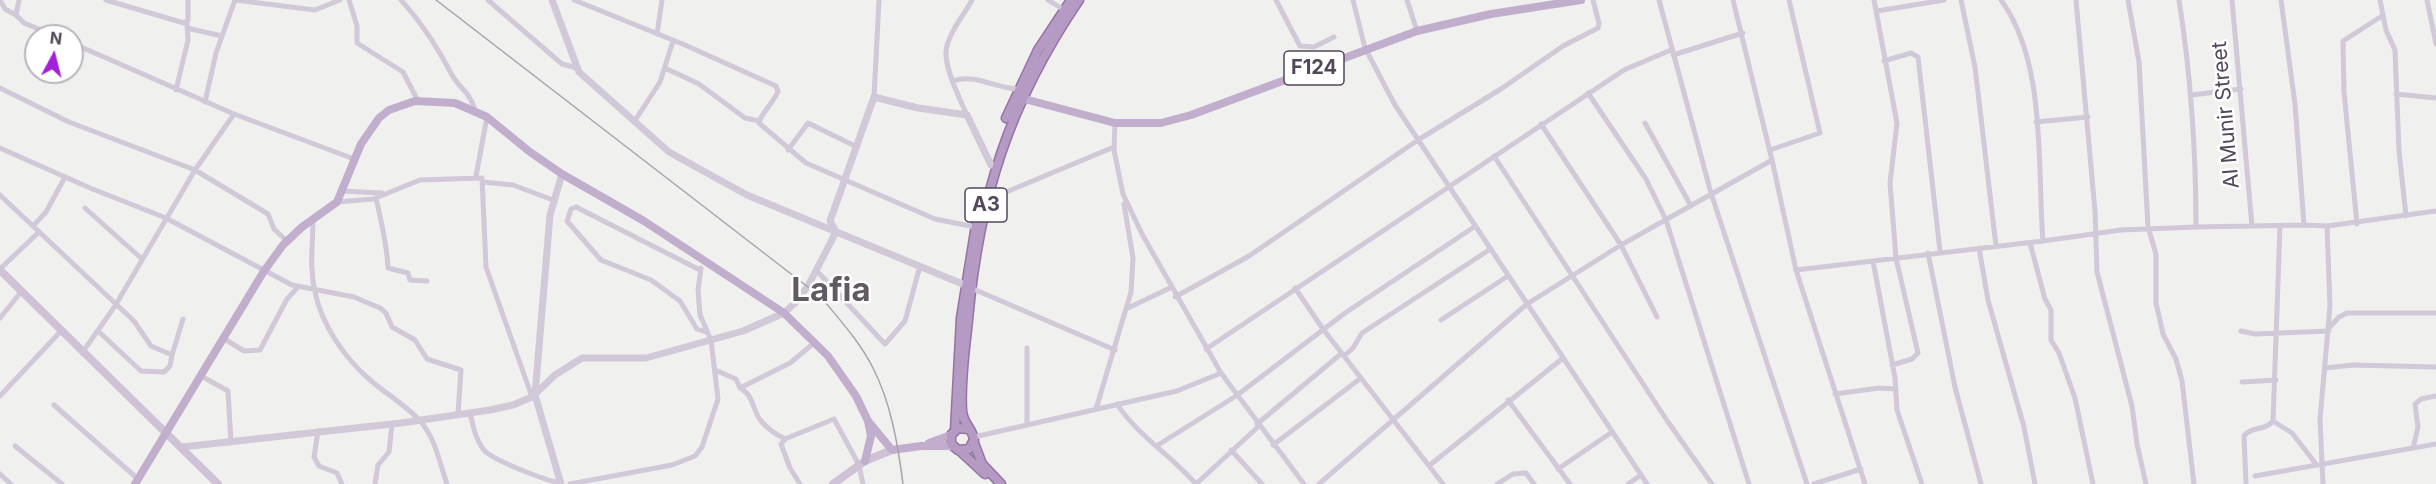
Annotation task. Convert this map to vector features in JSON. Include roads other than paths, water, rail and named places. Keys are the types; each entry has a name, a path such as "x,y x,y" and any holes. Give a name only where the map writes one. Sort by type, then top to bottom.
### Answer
{"highway":[{"name":"A3","path":"956,448 953,432 956,382 975,226 991,165 1018,93 1038,50 1071,0"},
{"name":"A3","path":"1001,484 982,464 974,440 964,422 962,403 968,286 987,200 1018,93 1079,0"},
{"path":"953,432 961,427 968,429"},
{"path":"956,448 969,449 974,440"},
{"path":"956,448 996,484"}],"main road":[{"name":"F124","path":"1018,93 1050,105 1115,123 1161,123 1191,115 1365,48 1417,31 1491,14 1581,0"},
{"path":"137,481 264,271 287,241 337,202 368,130 389,110 418,101 443,100 475,110 562,174 703,259 784,313 846,380 868,421 892,450"},
{"path":"0,269 82,353 218,484"},
{"path":"862,463 871,436 868,421"},
{"path":"921,446 953,432"},
{"path":"833,484 862,463 892,450 921,446 956,448"}],"street":[{"path":"0,0 5,9 26,24"},
{"path":"16,15 20,0"},
{"path":"106,0 222,36"},
{"path":"130,0 130,8"},
{"path":"177,90 188,40 188,0"},
{"path":"205,102 222,36 235,0 293,3 315,10 340,0"},
{"path":"349,0 357,26 359,44 403,72 418,101"},
{"path":"401,0 428,34 453,76 470,94 475,110"},
{"path":"488,0 562,64 577,68"},
{"path":"552,0 577,68 669,152 721,182 1115,350"},
{"path":"574,0 776,86 778,91 774,101 759,121"},
{"path":"657,34 662,0"},
{"path":"836,232 830,220 874,97 879,0"},
{"path":"972,0 946,51 953,81 991,165"},
{"path":"1048,0 1064,10"},
{"path":"1276,0 1295,41 1300,46 1314,47 1334,37"},
{"path":"1353,0 1365,48 1380,79 1489,250 1647,484"},
{"path":"1407,0 1417,31"},
{"path":"1175,297 1249,256 1418,140 1501,89 1563,46 1598,28 1599,22 1593,0"},
{"path":"1659,0 1711,193 1807,484"},
{"path":"1733,0 1743,33 1796,270 1865,484"},
{"path":"1770,150 1819,135 1821,131 1789,0"},
{"path":"1874,0 1897,123 1890,183 1896,258 1918,353 1912,359 1892,365"},
{"path":"1877,11 1944,0"},
{"path":"1961,0 1975,67 1996,246"},
{"path":"2001,0 2019,29 2036,97 2043,241"},
{"path":"2076,0 2088,117 2094,233 2101,295 2132,406 2146,484"},
{"path":"2128,0 2139,62 2148,227 2156,254 2156,303 2161,325 2178,366 2185,398 2194,484"},
{"path":"2179,0 2196,150 2196,227"},
{"name":"Al Munir Street","path":"2232,0 2252,226"},
{"path":"2281,0 2295,104 2304,225"},
{"path":"2380,0 2382,16 2395,50 2396,94 2406,216"},
{"path":"2427,0 2436,44"},
{"path":"2357,224 2344,92 2343,41 2382,16"},
{"path":"1206,349 1624,70 1672,53 1743,33"},
{"path":"634,122 654,93 673,41"},
{"path":"84,48 263,126 354,159"},
{"path":"1884,61 1911,53 1918,57 1940,251"},
{"path":"665,68 699,84 745,118 759,121 788,150 806,163 935,219 975,226"},
{"path":"953,81 978,79 1018,93"},
{"path":"0,88 69,122 195,170 208,180 268,214 274,229 287,241"},
{"path":"2191,95 2241,89"},
{"path":"1588,93 1646,179 1666,220 1703,329 1749,484"},
{"path":"2396,94 2436,98"},
{"path":"874,97 918,108 967,115"},
{"path":"82,353 115,306 195,170 234,114"},
{"path":"476,176 487,117"},
{"path":"2036,122 2088,117"},
{"path":"788,150 808,123 857,147"},
{"path":"1096,409 1128,308 1133,258 1114,147 1115,123"},
{"path":"1645,123 1691,206"},
{"path":"1541,124 1621,245 1657,317"},
{"path":"987,200 1114,147"},
{"path":"0,148 166,218 298,287 354,297 380,308 393,327 415,340 427,359 461,370 458,414"},
{"path":"1494,156 1668,422 1712,484"},
{"path":"1319,484 1527,304 1621,245 1772,160"},
{"path":"533,396 553,200 562,174"},
{"path":"337,202 357,202 376,198 382,193 420,180 476,176 482,178 486,267 533,396 561,484"},
{"path":"33,226 46,212 65,177"},
{"path":"483,182 513,185 553,200"},
{"path":"342,190 382,193"},
{"path":"1123,194 1170,288 1206,349 1236,396 1304,484"},
{"path":"0,195 115,306 134,321 151,346 172,355"},
{"path":"376,198 382,232 388,247 389,269 408,273 411,280 427,281"},
{"path":"700,270 574,206 567,218 567,221 601,260 651,280 680,301 697,329 706,332"},
{"path":"85,208 142,259"},
{"path":"1796,270 2148,227 2327,226 2357,224 2436,211"},
{"path":"313,219 310,252 314,290 324,320 345,353 369,380 420,420 427,430 447,484"},
{"path":"2246,484 2243,442 2246,433 2269,426 2273,421 2280,226"},
{"path":"2323,484 2319,464 2320,419 2329,330 2327,226"},
{"path":"1158,445 1236,396 1323,329 1474,227"},
{"path":"0,269 39,232"},
{"path":"182,447 392,424 513,405 533,396 555,375 582,358 646,358 749,329 784,313 808,286 836,232"},
{"path":"2030,243 2044,299 2051,310 2051,340 2060,353 2075,398 2093,484"},
{"path":"1979,248 1988,300 2024,427 2035,484"},
{"path":"1117,405 1131,422 1158,445 1196,484 1258,425 1353,348 1362,333 1489,250"},
{"path":"1928,253 1954,387 1981,484"},
{"path":"570,484 672,465 695,456 702,447 718,399 711,340 700,315 698,290 703,259"},
{"path":"1873,261 1895,378 1897,410 1922,484"},
{"path":"816,270 885,344 905,321 920,266"},
{"path":"1442,320 1508,276"},
{"path":"223,338 244,351 260,350 286,299 298,287"},
{"path":"1128,308 1170,288"},
{"path":"1295,288 1323,329 1443,484"},
{"path":"0,318 21,292"},
{"path":"2329,330 2339,317 2347,313 2436,313"},
{"path":"98,331 141,371 164,372 170,366 183,319"},
{"path":"2241,331 2255,334 2329,330"},
{"path":"0,396 61,331"},
{"path":"740,388 790,363 814,343"},
{"path":"1027,348 1027,424"},
{"path":"1430,465 1563,358"},
{"path":"2325,368 2353,365 2436,367"},
{"path":"716,370 736,379 740,388 752,400 760,420 784,439"},
{"path":"974,440 1027,424 1177,391 1221,373"},
{"path":"201,376 228,391 231,443"},
{"path":"1273,445 1361,378"},
{"path":"1886,388 1895,378"},
{"path":"2242,382 2276,380"},
{"path":"1835,394 1886,388 1896,389"},
{"path":"2413,448 2418,427 2415,404 2421,399 2436,396"},
{"path":"1508,400 1570,484"},
{"path":"54,405 137,481"},
{"path":"471,413 477,436 486,452 537,478 561,484"},
{"path":"784,439 834,419 862,463 861,483"},
{"path":"2273,421 2289,430 2319,464"},
{"path":"375,484 378,465 389,452 392,424"},
{"path":"318,431 314,458 319,466 337,473 342,484"},
{"path":"1558,469 1612,432"},
{"path":"784,439 782,444 790,468 800,484"},
{"path":"2255,476 2285,473 2319,464 2436,444"},
{"path":"15,446 62,484"},
{"path":"1231,450 1262,484"},
{"path":"2244,464 2255,476"},
{"path":"1814,484 1861,469"},
{"path":"1497,484 1521,472 1526,473 1534,484"},
{"path":"0,474 11,484"},
{"path":"1628,484 1641,475"},
{"path":"2251,484 2255,476"}],"railway":[{"path":"436,0 821,297 862,349 879,381 893,424 903,484"}],"district":[{"name":"Lafia","path":"831,291"}]}
